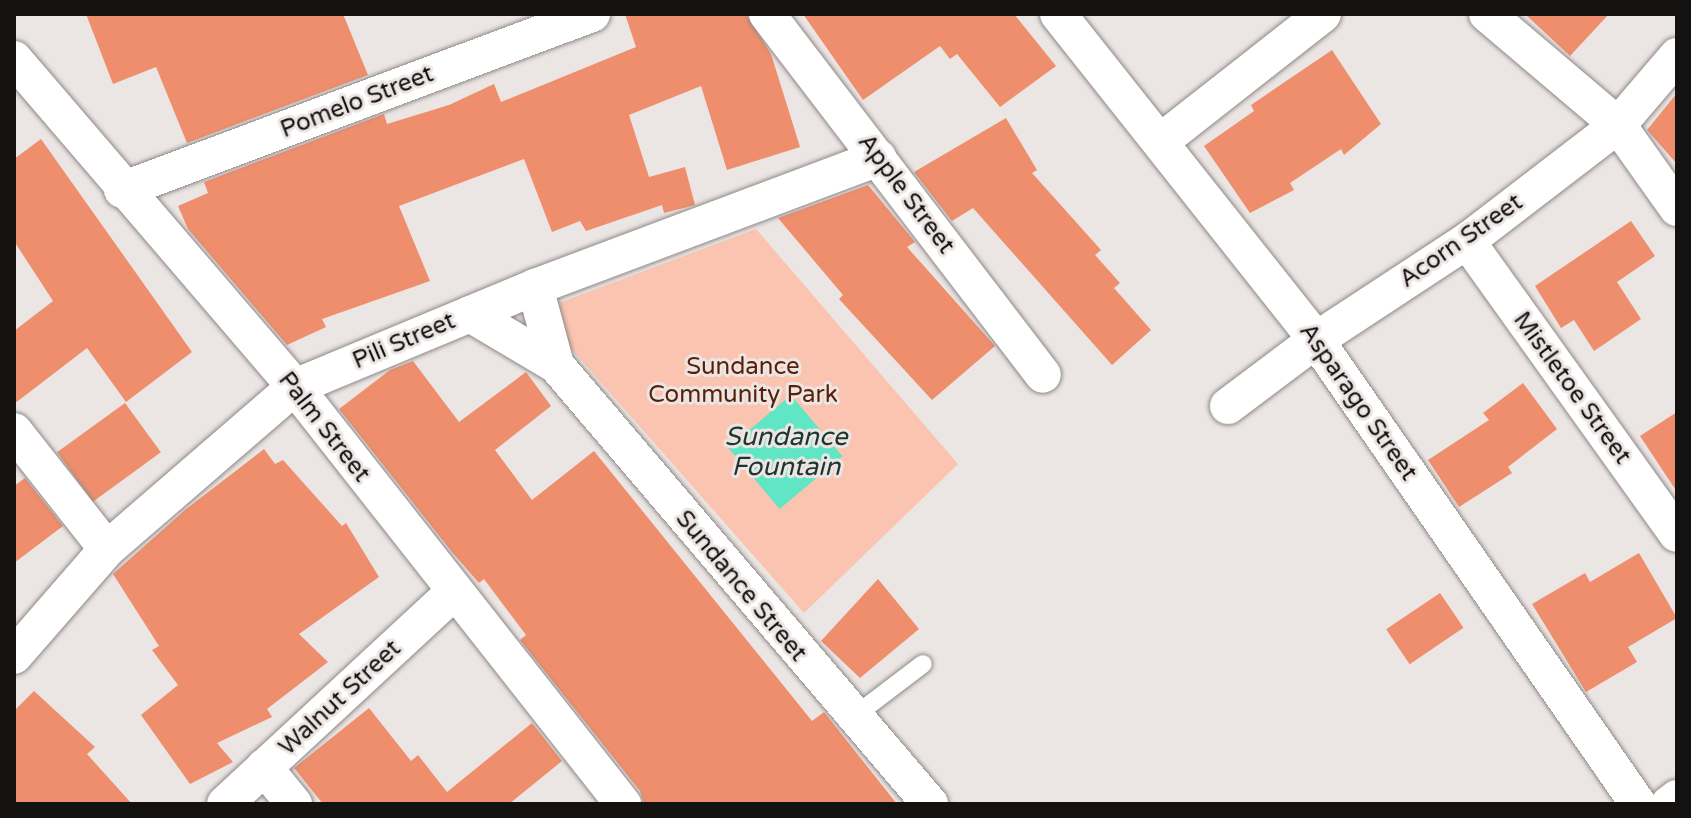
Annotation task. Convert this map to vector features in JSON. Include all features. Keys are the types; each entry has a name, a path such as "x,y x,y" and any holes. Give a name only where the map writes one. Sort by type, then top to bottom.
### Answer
{"street":[{"name":"Pomelo Street","path":"122,190 592,14"},
{"name":"Apple Street","path":"767,14 1043,375"},
{"name":"Asparago Street","path":"1058,14 1316,340 1638,804"},
{"path":"1160,142 1323,14"},
{"path":"1487,14 1618,125 1677,208"},
{"name":"Acorn Street","path":"1228,406 1316,340 1467,241 1618,125 1677,56"},
{"name":"Palm Street","path":"14,59 122,190 295,387 623,804"},
{"name":"Pili Street","path":"14,656 107,549 295,387 535,287 879,158"},
{"name":"Mistletoe Street","path":"1467,241 1677,534"},
{"path":"535,287 556,365"},
{"path":"470,314 556,365"},
{"name":"Sundance Street","path":"556,365 852,718 930,804"},
{"path":"14,431 107,549"},
{"name":"Walnut Street","path":"225,804 454,592"},
{"path":"264,767 294,804"},
{"path":"1669,804 1677,798"}],"lane":[{"path":"852,718 923,664"}],"green space":[{"name":"Sundance Community Park","path":"756,229 958,464 804,613 538,311"}],"water":[{"name":"Sundance Fountain","path":"791,395 842,456 780,509 728,448"}],"building":[{"path":"86,14 343,14 368,75 187,143 156,67 113,84"},
{"path":"625,14 746,14 771,54 800,147 727,170 701,86 629,115 649,177 685,167 695,205 664,213 662,205 586,231 580,221 552,232 524,159 399,206 430,281 322,319 326,327 287,345 188,229 178,206 208,193 204,182 384,114 387,124 449,105 494,84 501,102 636,47"},
{"path":"803,14 1014,14 1056,66 1000,107 957,54 950,59 940,46 863,100"},
{"path":"1525,14 1609,14 1570,56"},
{"path":"1332,50 1381,124 1344,155 1341,149 1290,183 1294,190 1250,213 1204,146 1254,111 1251,105"},
{"path":"1677,93 1677,164 1647,130"},
{"path":"1006,118 1037,170 1032,173 1101,250 1095,255 1120,283 1114,288 1151,330 1112,365 973,208 952,221 914,172"},
{"path":"41,139 192,352 126,402 87,348 14,404 14,331 53,301 14,241 14,159"},
{"path":"868,185 915,242 907,247 995,346 932,400 839,299 843,295 778,218"},
{"path":"1631,221 1655,256 1617,282 1641,319 1594,351 1574,320 1561,328 1535,286"},
{"path":"413,361 459,422 526,372 551,406 495,450 532,500 594,451 812,721 824,712 897,804 644,804 640,791 520,640 526,635 484,579 479,583 452,552 339,409 390,370"},
{"path":"1523,383 1557,429 1508,467 1512,473 1459,507 1428,460 1489,420 1483,413"},
{"path":"125,403 161,452 93,502 57,452"},
{"path":"1677,412 1677,492 1640,436"},
{"path":"264,449 275,464 283,460 342,526 346,523 379,577 299,634 328,662 267,709 272,717 217,743 233,762 190,784 141,715 178,685 152,650 159,646 113,574 185,510"},
{"path":"25,478 63,526 14,563 14,486"},
{"path":"1639,553 1677,618 1628,647 1637,662 1586,692 1532,604 1585,573 1590,582"},
{"path":"878,579 919,629 860,678 821,641"},
{"path":"1440,593 1463,628 1410,664 1386,629"},
{"path":"34,691 95,747 87,754 132,804 14,804 14,711"},
{"path":"369,708 411,761 418,755 447,792 532,723 562,761 509,804 323,804 294,768"}]}
